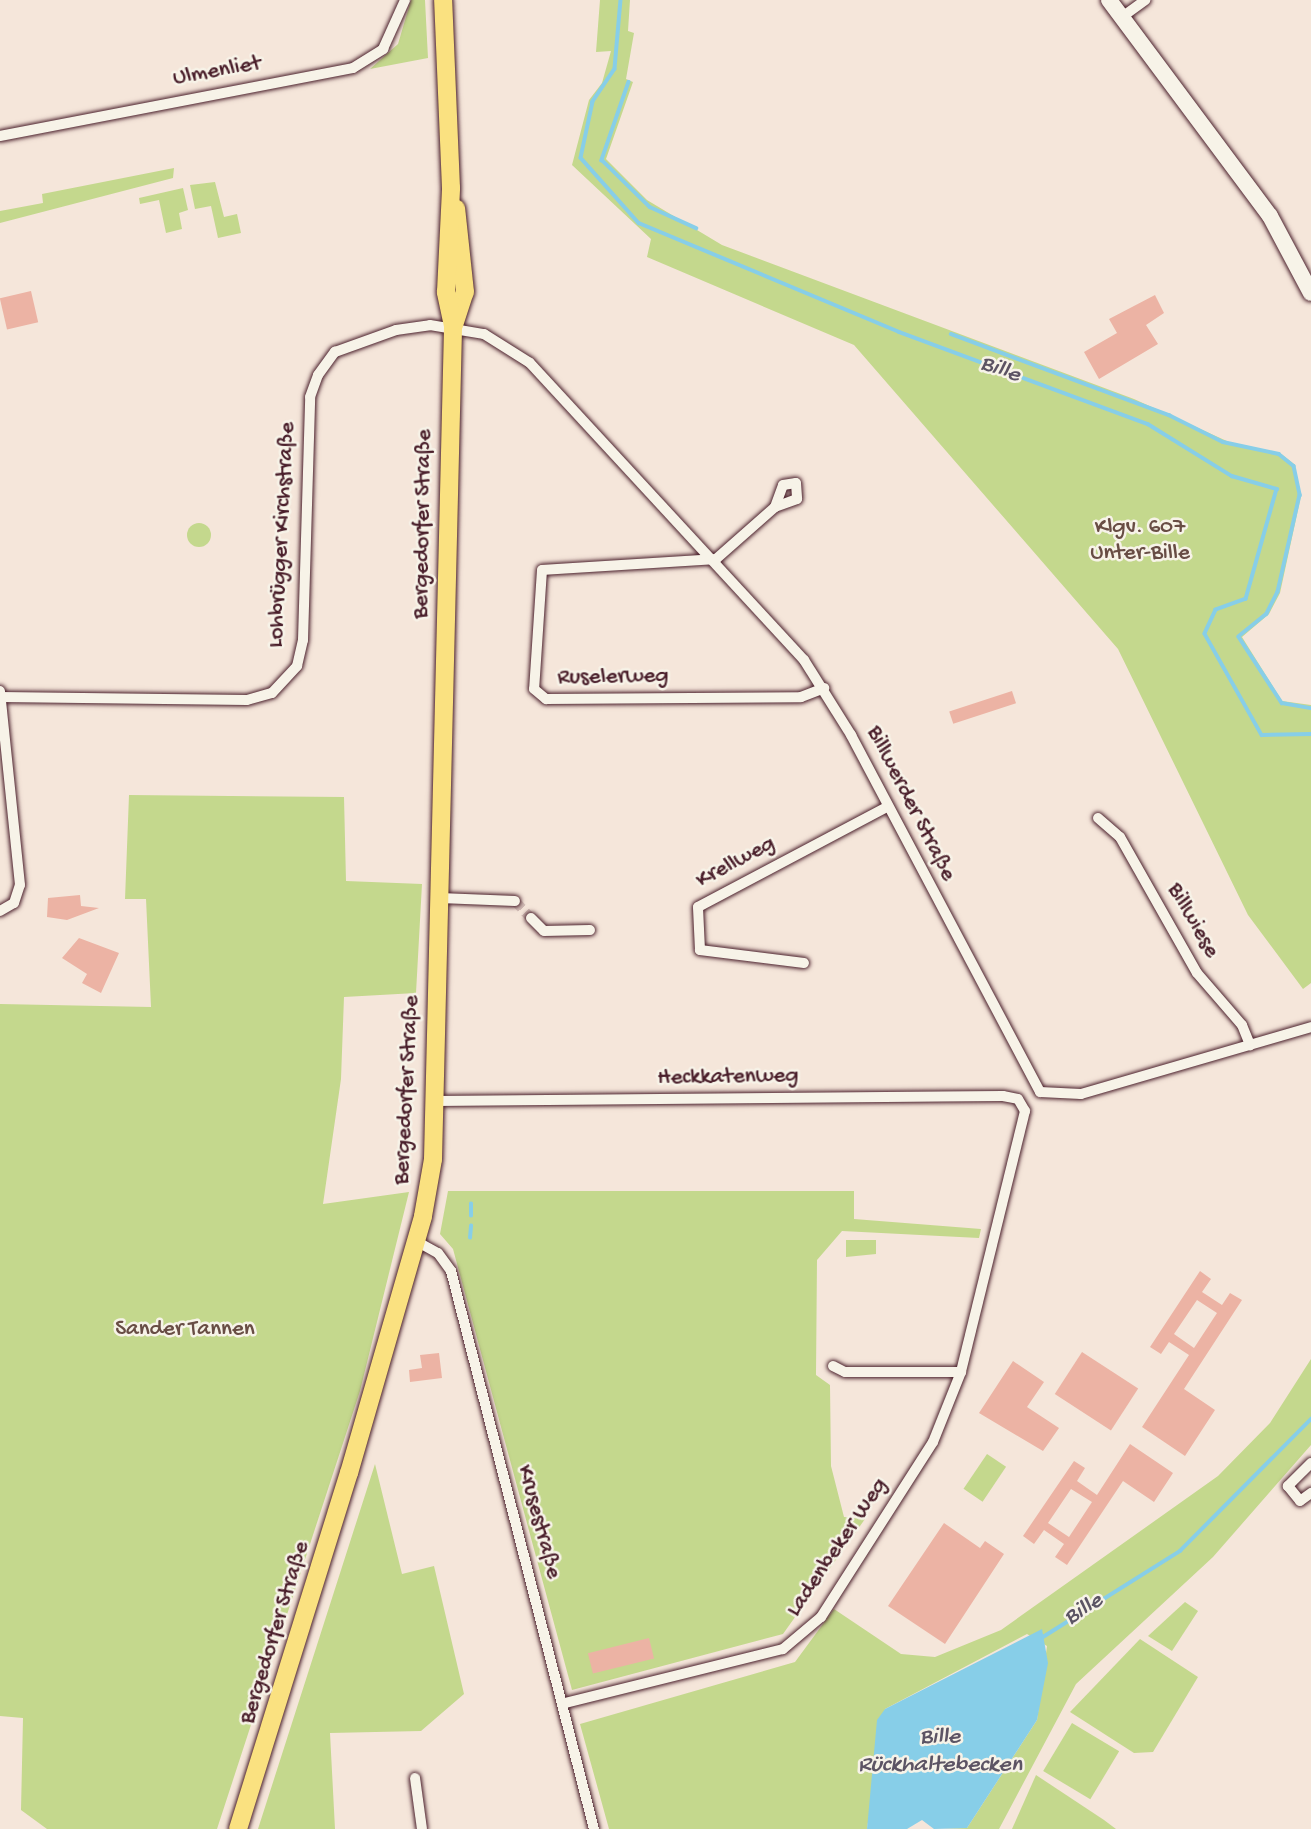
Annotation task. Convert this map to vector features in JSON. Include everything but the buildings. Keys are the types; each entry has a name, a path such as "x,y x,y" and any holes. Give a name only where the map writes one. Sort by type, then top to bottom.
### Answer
{"main road":[{"name":"Bergedorfer Straße","path":"238,1829 416,1241 433,1159 453,326 446,292 451,188 443,0"},
{"path":"1109,0 1270,216 1311,293"}],"street":[{"name":"Ulmenliet","path":"0,136 353,68 383,49 405,0"},
{"path":"1122,17 1145,0"},
{"name":"Billwerder Straße","path":"453,326 487,335 530,363 716,559 824,688 1036,1088 1052,1097 1081,1094 1250,1045"},
{"name":"Lohbrügger Kirchstraße","path":"1,695 247,700 280,687 297,666 303,640 310,397 318,375 335,352 363,339 453,326"},
{"path":"716,559 775,507"},
{"name":"Ruselerweg","path":"716,559 542,570 537,579 537,695 801,696 824,688"},
{"path":"1,695 20,885 4,910"},
{"name":"Krellweg","path":"804,963 699,950 698,906 887,807"},
{"name":"Billwiese","path":"1098,818 1120,837 1202,981 1242,1025 1250,1045"},
{"path":"440,898 515,901"},
{"path":"531,918 544,931 590,930"},
{"path":"1250,1045 1311,1027"},
{"name":"Heckkatenweg","path":"435,1101 1003,1096 1020,1101"},
{"name":"Ladenbeker Weg","path":"564,1703 783,1649 806,1633 933,1442 961,1372 1024,1122 1020,1101"},
{"name":"Krusestraße","path":"416,1241 438,1253 451,1271 564,1703 594,1829"},
{"path":"833,1366 845,1372 961,1372"},
{"path":"1311,1463 1288,1486 1294,1499 1311,1493"},
{"path":"415,1778 422,1829"}],"green space":[{"path":"411,0 425,0 428,58 370,69 398,44"},
{"name":"Klgv. 607 Unter-Bille","path":"600,0 630,0 628,31 634,33 626,79 633,82 606,159 647,200 722,245 1134,399 1229,442 1280,453 1294,464 1301,496 1280,593 1269,614 1242,637 1282,701 1311,705 1311,983 1303,989 1248,915 1118,649 854,345 647,257 651,239 572,165 589,100 602,83 611,51 596,52"},
{"path":"174,168 173,178 0,223 0,211 43,203 42,194"},
{"path":"215,182 224,217 237,214 241,233 218,238 211,206 195,209 190,185"},
{"path":"183,188 188,210 179,213 182,229 166,233 159,200 140,204 139,198"},
{"path":"199,523 208,526 211,535 208,544 199,547 190,544 187,535 190,526"},
{"name":"Sander Tannen","path":"129,795 344,797 346,881 422,884 416,993 344,997 341,1079 323,1204 409,1192 360,1391 217,1829 47,1829 21,1810 23,1718 0,1716 0,1004 151,1007 146,899 125,899"},
{"path":"448,1191 854,1191 854,1219 981,1229 979,1238 842,1231 817,1260 816,1375 830,1385 831,1466 844,1517 865,1519 783,1634 572,1690 453,1249 440,1234"},
{"path":"846,1240 876,1240 876,1254 846,1257"},
{"path":"1311,1359 1311,1445 1213,1557 1076,1684 999,1829 944,1829 967,1828 1037,1720 1047,1646 1027,1634 885,1709 867,1829 609,1829 580,1724 795,1662 834,1609 901,1654 935,1657 1001,1630 1218,1476 1270,1423"},
{"path":"987,1454 1006,1467 983,1502 964,1489"},
{"path":"375,1464 402,1574 434,1566 464,1694 421,1731 330,1733 335,1829 258,1829"},
{"path":"1185,1602 1198,1611 1172,1651 1148,1636"},
{"path":"1140,1639 1198,1677 1153,1752 1134,1753 1070,1712"},
{"path":"1072,1723 1119,1751 1090,1799 1043,1771"},
{"path":"1036,1775 1104,1820 1116,1829 1012,1829"}],"water":[{"name":"Bille Rückhaltebecken","path":"1042,1629 1048,1663 1037,1720 967,1828 934,1829 922,1820 907,1829 867,1829 877,1720 885,1709"}],"waterway":[{"name":"Bille","path":"621,0 615,69 593,102 581,158 639,223 899,332 1148,424 1232,476 1277,489 1246,599 1216,610 1205,634 1262,735 1311,734"},
{"path":"629,82 602,160 650,207 696,228"},
{"path":"951,334 1169,415 1223,442 1279,454 1294,466 1300,495 1278,592 1267,614 1239,637 1282,703 1311,708"},
{"path":"471,1204 471,1216"},
{"path":"470,1238 471,1226"},
{"name":"Bille","path":"1043,1637 1180,1551 1311,1419"}],"tunnel":[{"path":"515,901 531,918"}]}
